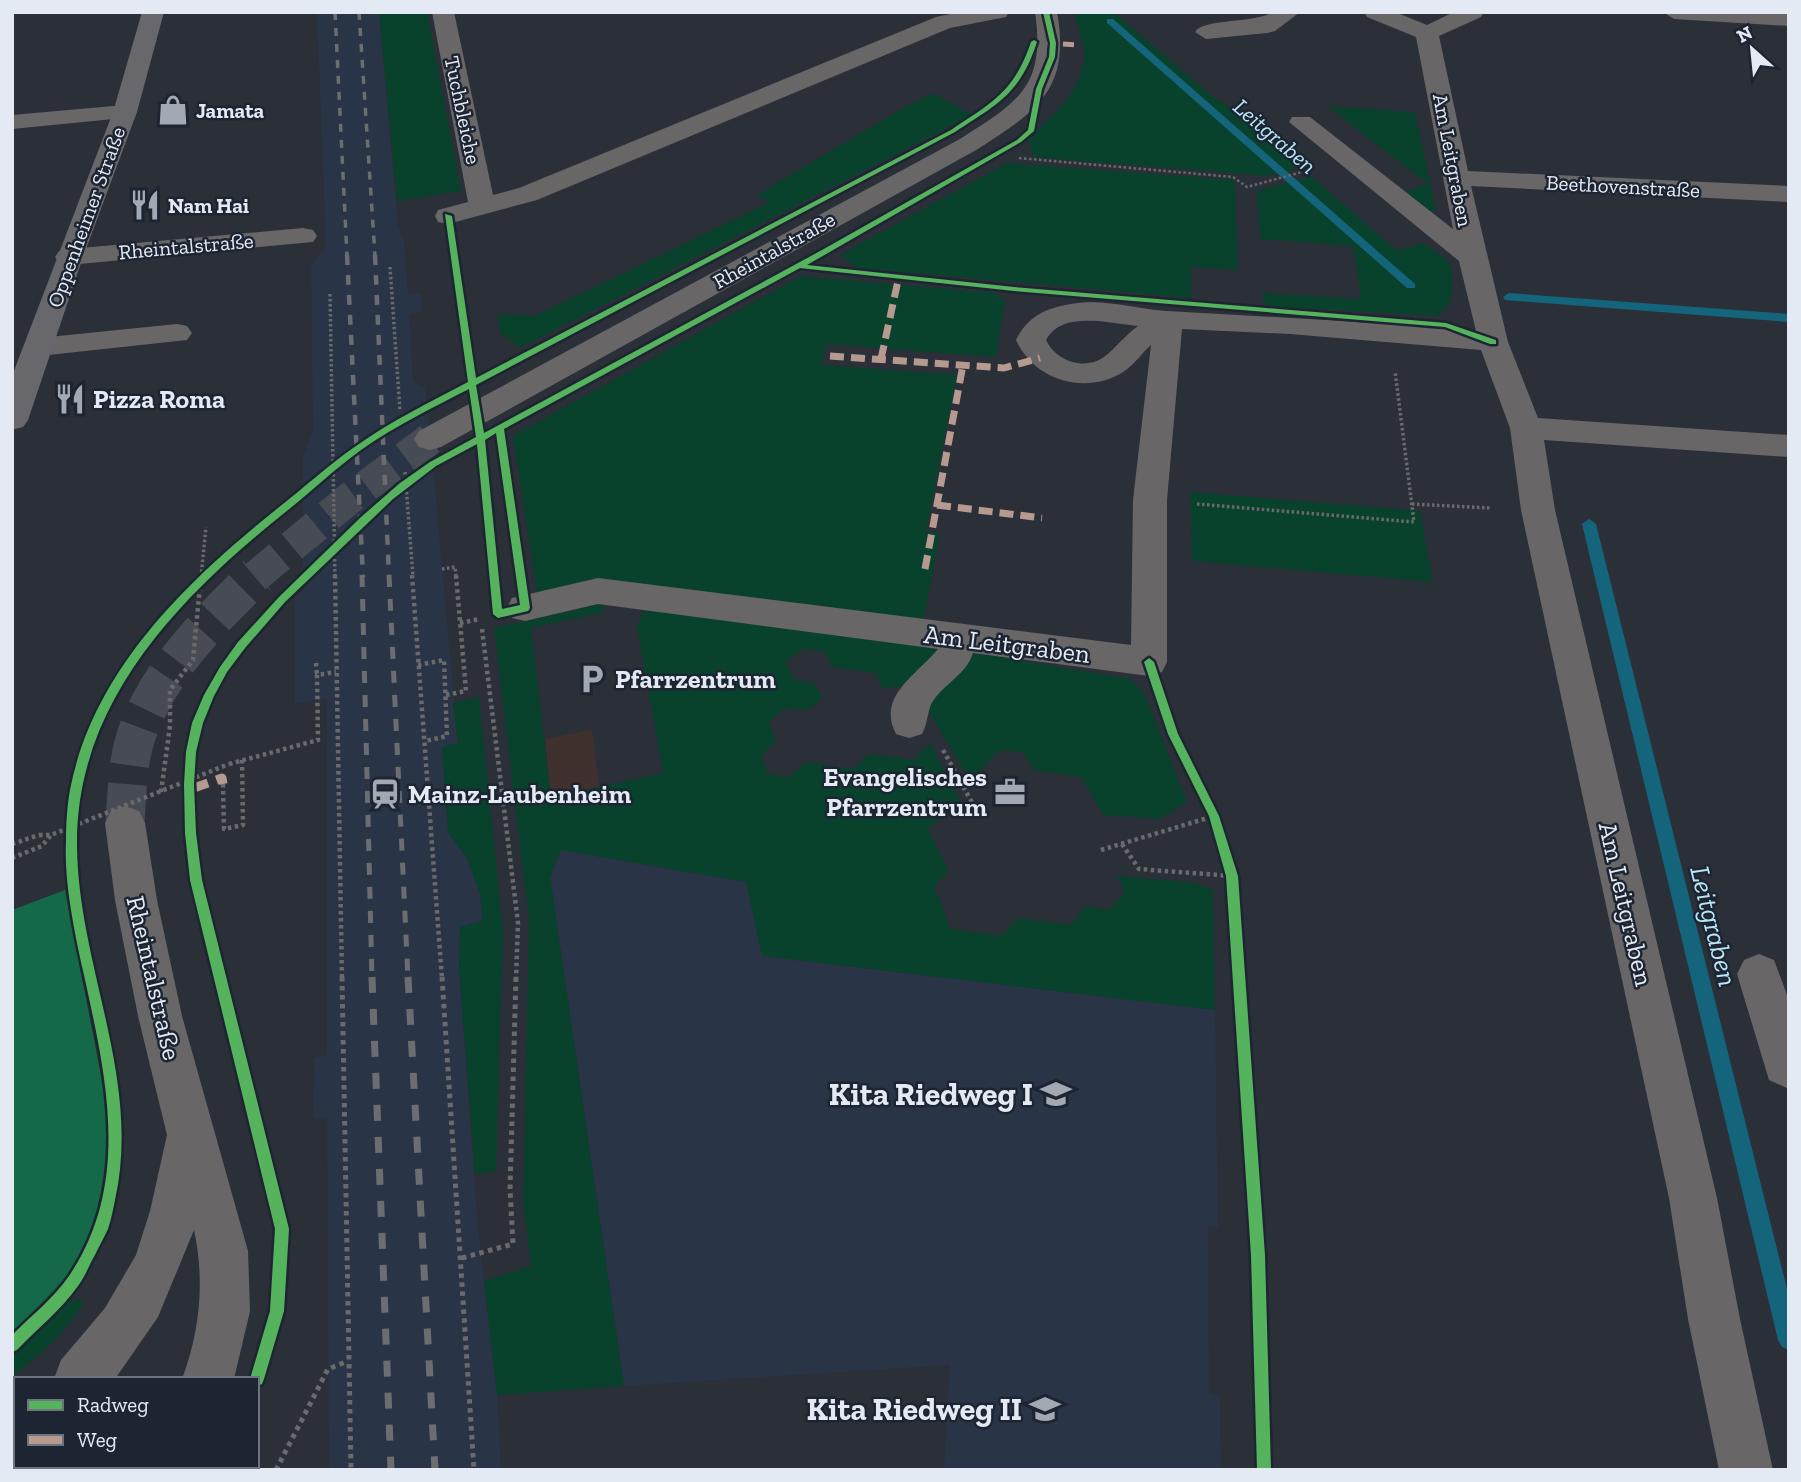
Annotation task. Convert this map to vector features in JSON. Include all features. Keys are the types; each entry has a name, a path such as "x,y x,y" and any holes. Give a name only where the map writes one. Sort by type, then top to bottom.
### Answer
{"main road":[{"name":"Oppenheimer Straße","path":"12,420 20,382 39,348 69,257 125,112 153,12"}],"street":[{"name":"Tuchbleiche","path":"443,12 482,208"},
{"path":"448,216 528,194 944,22 998,12"},
{"name":"Rheintalstraße","path":"430,439 969,144 1009,118 1039,89 1047,70 1053,43 1046,12"},
{"path":"1206,32 1267,26 1289,12"},
{"path":"1375,12 1427,33 1473,12"},
{"path":"1674,12 1789,19"},
{"name":"Am Leitgraben","path":"1427,33 1472,258 1493,342 1526,428 1538,510 1693,1198 1714,1318 1746,1470"},
{"path":"12,122 125,112"},
{"path":"1301,122 1472,258"},
{"name":"Beethovenstraße","path":"1457,178 1789,194"},
{"name":"Rheintalstraße","path":"69,257 303,236"},
{"name":"Am Leitgraben","path":"525,608 598,591 1149,663 1150,500 1167,320 1251,321 1493,342"},
{"path":"39,348 177,333"},
{"path":"1526,428 1789,446"},
{"path":"909,723 913,697 954,657 959,638"},
{"name":"Rheintalstraße","path":"125,823 133,893 189,1132 211,1204 225,1270 222,1326 209,1377"},
{"path":"1759,974 1785,1064 1789,1067"},
{"name":"Rheintalstraße","path":"82,1377 111,1344 142,1298 164,1253 182,1188 189,1132"}],"path":[{"path":"1011,157 1233,177 1247,187 1305,171"},
{"path":"390,267 402,420"},
{"path":"330,295 351,1470"},
{"path":"1150,500 1414,522 1390,333"},
{"path":"320,479 350,454"},
{"path":"404,459 462,1258 474,1470"},
{"path":"1412,503 1538,510"},
{"path":"161,792 170,726 170,690 193,660 206,527"},
{"path":"442,569 454,568 466,691 446,695"},
{"path":"184,596 211,570"},
{"path":"462,1258 513,1244 510,1189 518,923 480,618"},
{"path":"418,665 443,660 446,695 447,736 424,741"},
{"path":"12,844 39,835 51,835 242,758 318,740 316,663"},
{"path":"317,676 336,672"},
{"path":"223,785 224,830 243,825 242,758"},
{"path":"71,844 73,809"},
{"path":"1101,850 1214,816"},
{"path":"12,858 42,846 51,835"},
{"path":"1122,844 1139,869 1232,876"},
{"path":"276,1470 328,1369 348,1361"}],"shaded area":[{"path":"317,12 379,12 398,226 404,241 408,294 421,293 422,311 409,314 413,381 425,388 428,412 458,743 448,831 468,860 480,893 483,922 460,927 459,969 478,1227 497,1395 501,1470 329,1470 327,1117 313,1119 314,1058 327,1055 327,698 295,704 295,597 303,590 303,457 313,431 311,265 326,247"},
{"path":"592,730 599,787 551,797 545,739"},
{"path":"561,850 746,882 763,956 1215,1010 1218,1228 1208,1227 1209,1394 1220,1397 1221,1470 944,1470 950,1365 624,1386 550,877"}],"green space":[{"path":"379,12 427,12 461,191 397,201"},
{"path":"1074,12 1113,12 1215,98 1249,119 1300,167 1268,176 1034,157 1028,140 1064,102 1079,80 1083,68 1084,55"},
{"path":"933,93 972,115 520,348 500,332 498,314 535,316 768,203 758,194"},
{"path":"1327,106 1415,112 1436,211 1426,211 1404,192 1428,184"},
{"path":"1007,163 1235,180 1238,270 1191,267 1191,298 858,268 840,255"},
{"path":"1311,176 1397,251 1423,243 1450,262 1452,292 1443,311 1437,316 1271,306 1263,301 1263,293 1361,299 1353,246 1260,239 1257,191"},
{"path":"801,276 995,293 1005,301 996,357 826,344 822,365 957,375 926,531 940,533 924,619 537,593 513,436"},
{"path":"1190,492 1420,511 1433,582 1192,561"},
{"path":"606,603 601,613 531,628 551,797 663,773 637,627 644,610 940,645 938,654 905,686 883,688 875,673 832,667 824,651 802,649 786,662 794,680 814,683 822,698 808,710 785,708 769,722 776,741 761,756 768,774 790,777 806,762 853,769 870,754 914,760 930,743 968,816 944,812 928,829 949,871 934,887 951,929 1001,936 1019,918 1071,925 1085,906 1110,910 1125,891 1116,876 1189,882 1213,889 1215,1010 762,956 746,882 561,850 550,877 624,1386 497,1395 484,1281 531,1266 523,1200 529,920 494,628"},
{"path":"970,652 1130,679 1144,693 1187,802 1159,819 1103,815 1081,777 1034,770 1023,752 999,750 971,782 922,700"},
{"path":"479,697 503,930 496,1171 475,1174 459,969 460,927 483,921 480,893 468,860 448,832 442,747 458,743 453,703"},
{"path":"65,890 108,1112 109,1192 79,1263 38,1313 12,1333 12,910"},
{"path":"80,1299 84,1303 60,1334 12,1376 12,1354 68,1303"}],"waterway":[{"name":"Leitgraben","path":"1110,21 1411,286"},
{"path":"1509,297 1789,318"},
{"name":"Leitgraben","path":"1589,524 1789,1340"}],"tunnel":[{"path":"255,577 350,498 430,439"},
{"path":"125,823 134,743 154,695 202,631 255,577"}],"railway":[{"path":"335,12 347,256"},
{"path":"359,12 375,256"},
{"path":"347,255 363,577"},
{"path":"375,255 389,577"},
{"path":"362,575 372,979"},
{"path":"389,575 408,979"},
{"path":"372,977 391,1470"},
{"path":"408,977 435,1470"}],"marked path":[{"path":"1047,43 1078,45"},
{"path":"881,359 899,276"},
{"path":"830,356 1004,368 1040,358"},
{"path":"925,569 963,365"},
{"path":"937,505 1042,518"},
{"path":"191,789 222,778 223,784"}],"cycle path":[{"path":"258,1377 277,1311 282,1229 196,880 190,816 191,752 209,695 224,669 241,645 303,578 376,508 433,464 825,252 1019,141 1031,131 1039,89 1052,57 1053,43 1046,12"},
{"path":"12,1345 75,1279 102,1227 114,1174 116,1120 109,1065 76,900 71,845 76,790 90,739 113,691 142,646 177,605 215,567 368,441 427,407 953,131 1004,96 1021,74 1034,42"},
{"path":"448,216 482,452 498,614 525,608 500,428"},
{"path":"799,266 1014,289 1446,325 1493,342"},
{"path":"1149,662 1173,734 1214,816 1232,876 1258,1255 1264,1470"}],"place":[{"name":"Jamata","path":"173,110"},
{"name":"Nam Hai","path":"145,205"},
{"name":"Pizza Roma","path":"70,399"},
{"name":"Pfarrzentrum","path":"592,679"},
{"name":"Evangelisches Pfarrzentrum","path":"1010,792"},
{"name":"Mainz-Laubenheim","path":"385,794"},
{"name":"Kita Riedweg I","path":"1056,1094"},
{"name":"Kita Riedweg II","path":"1045,1409"}]}
